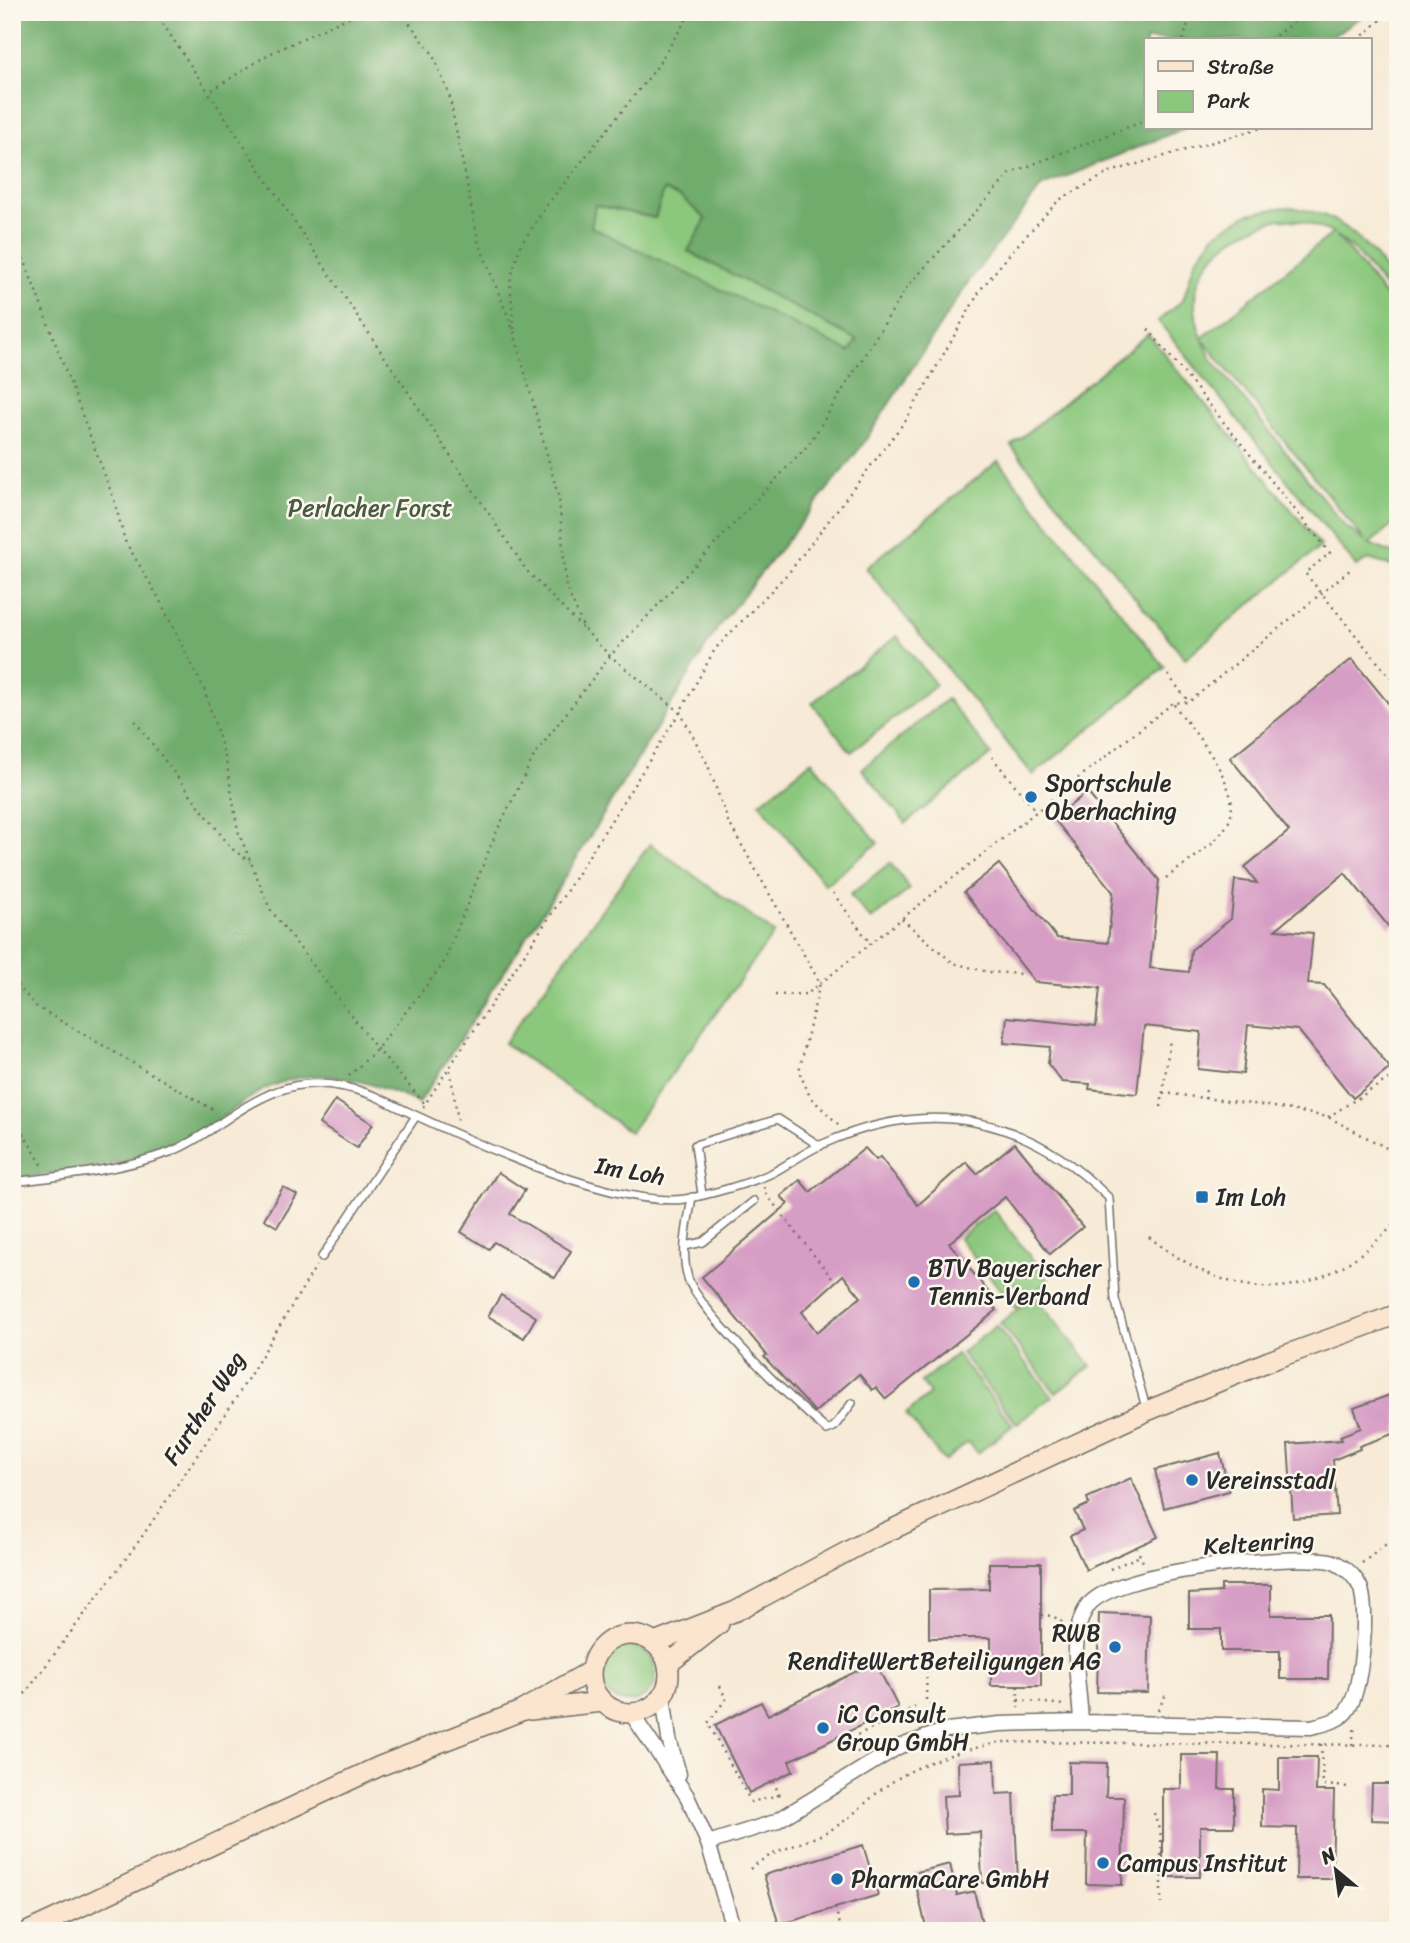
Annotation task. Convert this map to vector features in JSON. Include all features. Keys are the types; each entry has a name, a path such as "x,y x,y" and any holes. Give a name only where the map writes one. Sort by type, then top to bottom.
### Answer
{"main road":[{"path":"654,1643 736,1611 865,1542 1147,1411 1269,1361 1398,1314"},
{"path":"668,1664 736,1611"},
{"path":"635,1635 654,1643 668,1664 669,1680 663,1696 649,1708 621,1713 602,1702 593,1688 590,1671 598,1651 614,1638 635,1635"},
{"path":"29,1931 380,1766 521,1711 590,1671"},
{"path":"521,1711 602,1702"}],"street":[{"name":"Keltenring","path":"1081,1722 1077,1635 1088,1605 1110,1591 1149,1577 1217,1565 1294,1560 1333,1562 1351,1573"},
{"path":"708,1843 789,1815 864,1766 927,1734 965,1727 1019,1723 1311,1727 1332,1721 1348,1711 1355,1691 1364,1618 1362,1590 1351,1573"},
{"path":"663,1696 669,1739 682,1786 708,1843 734,1931"},
{"path":"631,1713 682,1786"}],"lane":[{"name":"Im Loh","path":"12,1182 113,1168 170,1152 198,1138 259,1098 290,1086 322,1082 342,1084 589,1185 648,1197 692,1197 762,1177 849,1133 883,1123 953,1118 1046,1146 1081,1170 1109,1198 1115,1299 1147,1411"},
{"path":"321,1257 416,1116"},
{"path":"702,1194 695,1145 778,1119 820,1146"},
{"path":"692,1197 685,1246 688,1280 698,1296 725,1329 827,1430 834,1427 852,1403"},
{"path":"685,1246 703,1242 754,1201"}],"path":[{"path":"155,12 527,571 610,656 680,712 707,763 728,821 820,983 799,1071 810,1097 849,1133"},
{"path":"210,91 270,54 360,12"},
{"path":"401,12 432,53 449,94 478,241 514,332 559,499 566,586 584,629 610,656"},
{"path":"514,332 510,282 520,246 547,205 654,71 691,12"},
{"path":"1184,38 1192,12"},
{"path":"1273,38 1306,12"},
{"path":"1360,38 1390,12"},
{"path":"342,1084 377,1049 443,964 496,833 535,754 610,656 809,444 907,288 1011,173 1144,121"},
{"path":"416,1116 450,1068 680,712 715,649 790,571 906,420 981,289 1059,201 1110,172 1254,130"},
{"path":"12,240 24,262 110,488 125,541 157,595 204,689 226,760 238,831 270,909 377,1049 425,1104"},
{"path":"1148,329 1330,553 1306,573 1398,687"},
{"path":"775,995 807,994 1173,703 1189,702 1352,569"},
{"path":"1168,675 1189,702"},
{"path":"1166,878 1212,844 1227,824 1234,808 1230,787 1173,703"},
{"path":"135,721 231,848 251,863"},
{"path":"992,757 1037,811"},
{"path":"833,893 870,943"},
{"path":"901,918 953,963 988,972 1024,974"},
{"path":"12,979 37,1006 228,1118"},
{"path":"1398,1032 1392,1037 1393,1076 1398,1081"},
{"path":"1161,1107 1170,1039"},
{"path":"450,1068 455,1115 467,1137"},
{"path":"1328,1117 1393,1076"},
{"path":"1205,1099 1206,1088"},
{"path":"1163,1093 1269,1106 1328,1117 1398,1154"},
{"path":"12,1115 50,1178"},
{"path":"762,1177 766,1194 835,1282"},
{"path":"1149,1237 1202,1274 1245,1286 1280,1288 1313,1281 1347,1266 1376,1244 1398,1220"},
{"name":"Further Weg","path":"12,1712 154,1519 236,1398 321,1257"},
{"path":"1351,1573 1398,1535"},
{"path":"1136,1547 1149,1577"},
{"path":"1110,1569 1140,1556"},
{"path":"1393,1622 1398,1588"},
{"path":"1041,1615 1054,1616 1077,1635"},
{"path":"927,1663 926,1700 937,1711 947,1712"},
{"path":"720,1686 726,1699 708,1723 751,1802 779,1795"},
{"path":"1018,1686 1019,1723"},
{"path":"1018,1700 1080,1706"},
{"path":"851,1738 915,1707"},
{"path":"848,1732 864,1766"},
{"path":"750,1869 760,1860 806,1843 834,1828 880,1791 920,1766 950,1753 1001,1742 1398,1745"},
{"path":"1321,1744 1323,1785 1349,1787"},
{"path":"773,1781 789,1815"},
{"path":"1154,1813 1161,1836 1161,1904"},
{"path":"835,1908 842,1931"}],"green space":[{"name":"Perlacher Forst","path":"12,12 1369,12 1329,38 1144,38 1144,130 1180,130 1042,186 967,284 861,447 719,626 557,890 419,1103 358,1081 318,1076 298,1078 256,1094 193,1136 170,1147 92,1168 12,1178","holes":["664,190 681,197 706,219 688,251 857,340 850,352 591,227 595,205 655,218"]},
{"path":"664,190 681,197 706,219 688,251 857,340 850,352 591,228 595,205 655,218"},
{"path":"1284,207 1299,208 1336,221 1356,236 1376,257 1394,284 1398,304 1355,251 1336,235 1398,312 1398,521 1369,544 1398,555 1398,568 1368,559 1357,567 1158,321 1183,300 1195,261 1215,234 1248,214","holes":["1280,219 1302,221 1333,233 1202,338 1196,315 1195,295 1200,276 1210,260 1223,246 1240,235","1204,341 1366,542 1344,525 1211,358"]},
{"path":"1148,334 1321,546 1185,658 1011,446"},
{"path":"998,461 1165,667 1033,775 866,568"},
{"path":"897,636 936,685 851,752 812,703"},
{"path":"947,699 991,754 906,823 862,769"},
{"path":"812,761 878,843 825,885 760,803"},
{"path":"650,844 774,933 630,1132 504,1043"},
{"path":"890,863 910,889 871,920 850,895"},
{"path":"994,1210 1049,1281 1015,1308 959,1238"},
{"path":"1035,1296 1091,1366 1056,1393 1000,1323"},
{"path":"996,1326 1052,1396 1017,1424 961,1353"},
{"path":"956,1354 1013,1425 978,1453 968,1442 944,1461 906,1414 930,1394 921,1382"},
{"path":"628,1646 639,1648 648,1654 654,1663 654,1685 648,1694 639,1700 628,1702 617,1700 608,1694 602,1685 600,1674 602,1663 608,1654 617,1648"}],"building":[{"path":"1352,659 1398,715 1398,920 1389,927 1345,873 1275,930 1313,933 1308,984 1324,985 1390,1068 1353,1098 1298,1030 1248,1025 1243,1074 1198,1069 1201,1032 1144,1026 1137,1094 1089,1089 1090,1084 1062,1082 1048,1064 1050,1047 1004,1043 1007,1017 1096,1026 1100,988 1035,982 964,892 999,864 1057,938 1108,943 1113,892 1054,819 1087,792 1159,880 1150,968 1189,972 1191,950 1231,919 1235,880 1257,883 1245,867 1289,831 1230,758"},
{"path":"335,1100 373,1124 357,1148 319,1124"},
{"name":"BTV Bayerischer Tennis-Verband","path":"1015,1143 1083,1227 1050,1254 1005,1197 949,1243 990,1294 986,1297 997,1310 886,1399 876,1387 872,1390 859,1374 815,1412 764,1357 767,1355 702,1277 788,1204 781,1196 800,1180 810,1192 865,1148 876,1160 880,1157 918,1205 966,1162 977,1174","holes":["843,1275 861,1297 817,1332 802,1312"]},
{"path":"498,1172 525,1190 510,1214 571,1251 555,1278 494,1242 489,1249 461,1232"},
{"path":"283,1187 297,1195 277,1227 264,1219"},
{"path":"501,1295 536,1317 524,1338 488,1316"},
{"path":"1398,1392 1398,1432 1359,1446 1360,1449 1333,1460 1337,1515 1293,1518 1288,1444 1342,1440 1340,1436 1361,1428 1354,1408"},
{"name":"Vereinsstadl","path":"1220,1453 1229,1491 1164,1508 1155,1470"},
{"path":"1131,1478 1158,1537 1086,1570 1070,1536 1083,1530 1074,1511 1089,1504 1087,1498"},
{"path":"989,1563 1041,1563 1041,1686 991,1686 991,1638 929,1638 929,1590 989,1589"},
{"path":"1221,1585 1271,1585 1271,1615 1329,1615 1328,1679 1280,1679 1280,1651 1221,1651 1221,1629 1189,1629 1189,1594 1221,1592"},
{"path":"1099,1613 1150,1615 1148,1693 1097,1692"},
{"path":"875,1662 898,1707 789,1761 793,1771 749,1793 715,1725 761,1702 768,1715"},
{"path":"1181,1755 1220,1755 1219,1789 1234,1789 1234,1827 1200,1827 1200,1877 1163,1877 1163,1789 1181,1789"},
{"path":"1279,1757 1317,1757 1316,1791 1334,1791 1332,1879 1296,1879 1297,1828 1262,1827 1262,1789 1279,1790"},
{"path":"995,1760 996,1794 1014,1793 1018,1881 982,1883 980,1832 945,1834 943,1796 959,1795 958,1762"},
{"path":"1069,1762 1107,1763 1106,1797 1124,1797 1122,1885 1086,1884 1087,1833 1052,1833 1052,1795 1069,1795"},
{"path":"1372,1784 1398,1784 1398,1821 1371,1820"},
{"path":"863,1845 878,1895 779,1925 764,1875"},
{"path":"950,1864 957,1895 974,1891 984,1931 927,1931 913,1873"}],"place":[{"name":"Sportschule Oberhaching","path":"1031,797"},
{"name":"Im Loh","path":"1202,1197"},
{"name":"BTV Bayerischer Tennis-Verband","path":"914,1282"},
{"name":"Vereinsstadl","path":"1192,1480"},
{"name":"RWB RenditeWertBeteiligungen AG","path":"1115,1647"},
{"name":"iC Consult Group GmbH","path":"823,1728"},
{"name":"Campus Institut","path":"1103,1863"},
{"name":"PharmaCare GmbH","path":"837,1879"}]}
